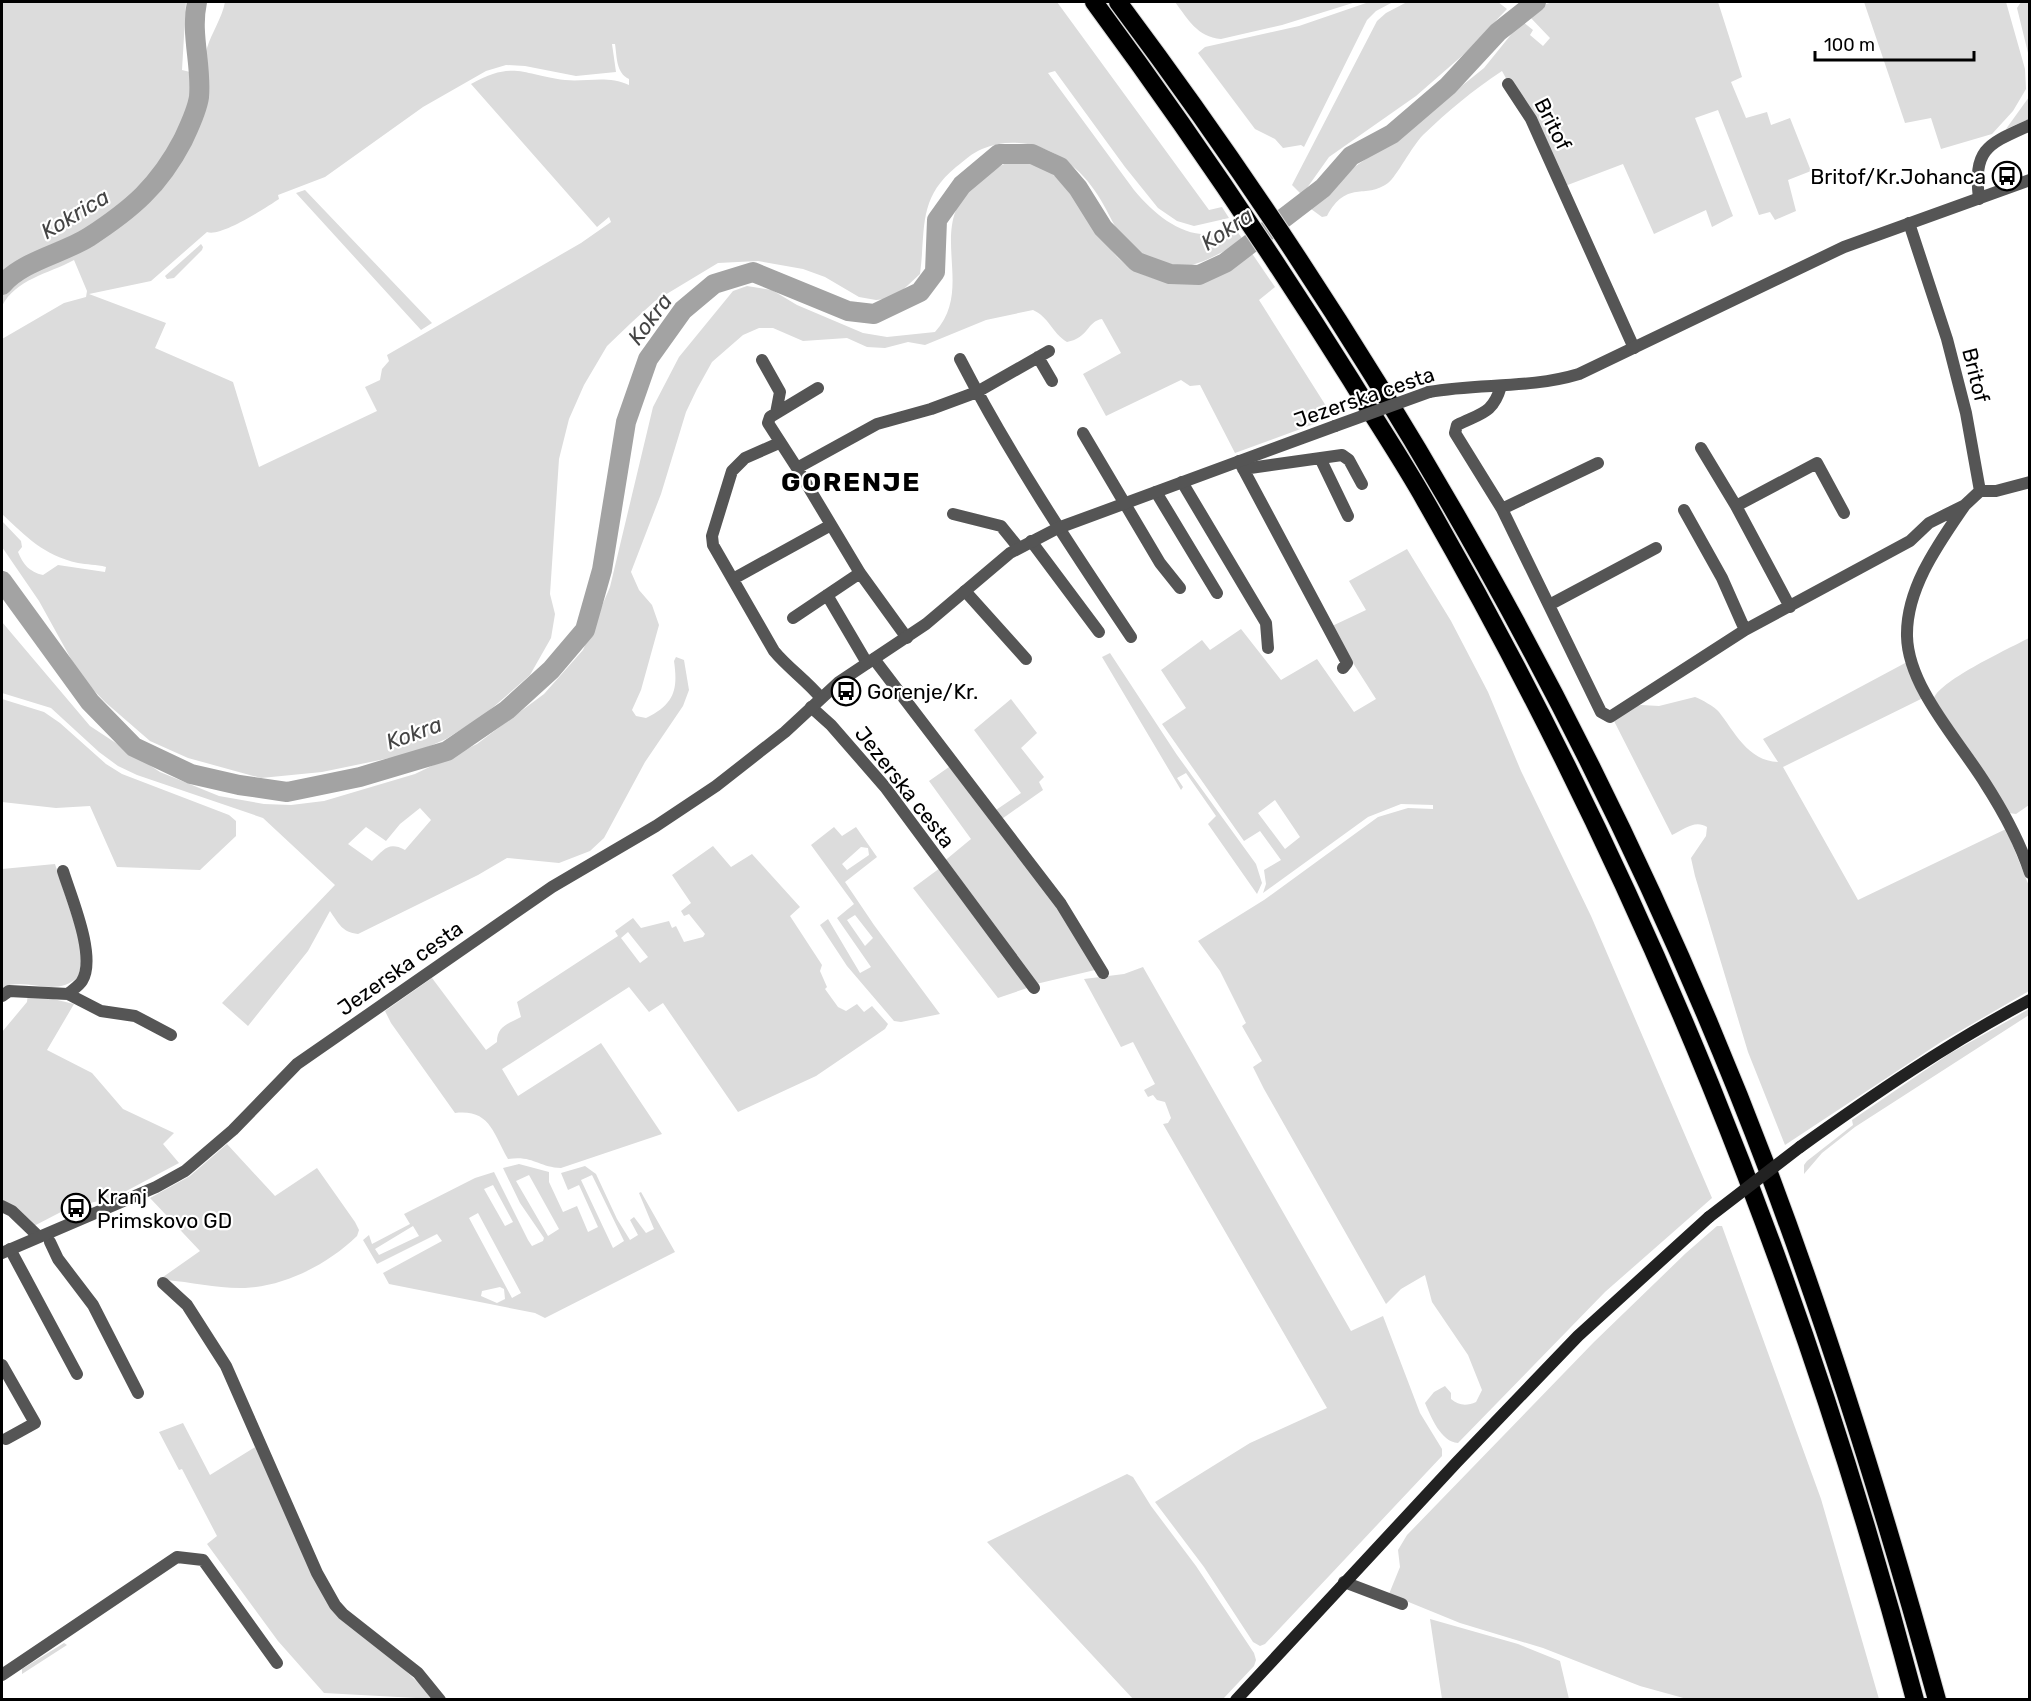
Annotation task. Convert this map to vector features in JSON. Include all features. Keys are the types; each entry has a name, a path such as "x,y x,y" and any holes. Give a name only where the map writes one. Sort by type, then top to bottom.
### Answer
{"highway":[{"path":"1094,2 1238,206 1283,274 1436,518 1537,704 1648,935 1742,1158 1793,1297 1868,1530 1916,1700"},
{"path":"1118,2 1188,97 1300,263 1478,553 1593,773 1665,924 1763,1158 1813,1294 1884,1514 1937,1700"}],"main road":[{"path":"1236,1700 1344,1582 1578,1336 1709,1217 1870,1096 1957,1040 2030,1000"}],"street":[{"name":"Britof","path":"1508,84 1531,119 1634,348"},
{"path":"1979,199 1976,177 1980,158 1987,145 2030,125"},
{"path":"1634,348 1844,247 2030,180"},
{"name":"Britof","path":"1909,223 1947,339 1966,414 1980,491"},
{"name":"Jezerska cesta","path":"77,1374 6,1251 156,1187 185,1171 233,1130 297,1064 544,892 656,826 716,786 785,732 821,698 907,638 1018,547 1058,528 1182,482 1241,465 1335,426 1429,392 1470,386 1541,383 1578,374 1634,348"},
{"path":"797,468 877,424 931,409 977,392 1049,351"},
{"path":"1038,357 1052,381"},
{"path":"960,359 977,392 1058,528 1131,637"},
{"path":"762,360 780,392 776,413"},
{"path":"1501,386 1497,402 1490,410 1456,425 1455,433 1502,509 1551,604 1601,712 1610,717 1745,630 1890,553 1910,541 1929,523 1965,505"},
{"path":"818,388 770,417 768,423 860,573 907,638"},
{"path":"1083,433 1161,563 1180,588"},
{"path":"779,443 745,458 732,471 712,536 713,544 774,651 784,663 802,676 821,698"},
{"path":"1701,448 1790,607"},
{"path":"1343,668 1347,663 1241,465 1342,455 1349,460 1362,484"},
{"name":"Jezerska cesta","path":"1320,458 1348,516"},
{"path":"1502,509 1598,463"},
{"path":"1736,507 1817,463 1844,513"},
{"path":"1182,482 1266,623 1268,648"},
{"path":"2030,482 1996,491 1980,491 1965,505 1926,567 1912,601 1907,636 1912,667 2002,811 2030,873"},
{"path":"1156,492 1217,593"},
{"path":"1684,510 1722,578 1745,630"},
{"path":"953,514 1001,526 1018,547"},
{"path":"733,579 831,525"},
{"path":"1031,541 1099,632"},
{"path":"1551,604 1656,548"},
{"path":"793,618 860,573"},
{"path":"965,591 1026,659"},
{"path":"827,595 871,661 1061,904 1103,973"},
{"name":"Jezerska cesta","path":"811,707 831,725 885,787 1034,988"},
{"path":"63,871 85,942 87,963 82,981 68,994"},
{"path":"2,996 9,991 68,994 101,1011 135,1016 171,1035"},
{"path":"2,1206 12,1211 38,1236"},
{"path":"50,1242 58,1259 93,1305 138,1394"},
{"path":"163,1283 187,1305 226,1366 317,1573 335,1605 362,1630 418,1673 440,1700"},
{"path":"2,1365 35,1423 6,1439"},
{"path":"2,1675 177,1557 203,1560 277,1663"},
{"path":"1344,1582 1402,1604"}],"shaded area":[{"path":"2,2 186,2 182,70 190,72 193,78 194,96 176,143 164,164 133,200 73,241 13,267 2,275"},
{"path":"225,2 1057,2 1209,210 1222,207 1229,218 1194,226 1177,221 1158,208 1055,71 1048,73 1134,190 1155,211 1179,228 1205,234 1220,233 1234,227 1244,241 1187,266 1168,266 1152,261 1129,247 1095,191 1073,166 1045,149 1014,143 998,144 978,151 944,179 929,203 920,274 894,298 876,300 859,297 825,277 803,269 758,261 718,263 655,301 607,346 584,385 569,419 559,459 550,594 555,614 551,638 530,675 484,715 446,739 414,753 322,772 261,778 188,758 150,741 105,702 81,677 39,601 2,547 2,521 21,541 22,547 18,552 24,564 34,572 43,575 58,565 105,572 106,567 66,560 45,550 2,514 2,339 64,303 86,297 87,291 74,260 24,283 15,289 2,306 2,293 19,277 73,251 106,230 144,199 160,182 174,164 196,120 205,88 207,48","holes":["612,44 615,44 619,69 629,79 629,85 613,80 565,80 518,71 498,73 471,84 597,227 609,217 611,222 581,243 387,355 389,361 382,369 380,380 365,387 377,411 259,467 233,382 155,348 166,323 89,294 151,281 207,232 213,233 232,226 279,199 278,195 325,177 423,107 486,71 506,65 525,66 576,76 616,72"]},
{"path":"1175,2 1356,2 1282,25 1221,39 1199,31"},
{"path":"1369,2 1393,2 1376,11 1367,20 1304,147 1301,145 1283,148 1275,139 1255,129 1198,53 1205,47 1299,26"},
{"path":"1407,2 1498,2 1507,9 1463,55 1416,96 1329,157 1302,195 1292,185 1377,21 1386,13"},
{"path":"1553,2 1718,2 1742,77 1731,82 1746,118 1767,112 1771,125 1790,118 1811,171 1788,180 1796,211 1775,220 1770,212 1759,215 1718,110 1695,118 1733,216 1712,227 1706,210 1654,234 1623,164 1565,186 1502,71 1461,101 1423,135 1388,183 1380,188 1349,194 1334,205 1327,216 1322,217 1311,209 1343,175 1403,133 1484,68 1522,21 1533,30 1530,35 1543,46 1550,38 1529,16 1539,6"},
{"path":"1864,2 2006,2 2025,69 2026,89 2013,111 1992,134 1941,149 1931,118 1905,123"},
{"path":"2021,2 2029,2 2029,57 2017,8"},
{"path":"2029,97 2029,119 2006,129"},
{"path":"1017,159 1036,166 1052,174 1064,184 1075,195 1113,252 1123,262 1149,277 1179,282 1209,279 1230,269 1251,252 1275,287 1259,300 1333,417 1235,453 1200,385 1190,386 1181,380 1106,416 1083,374 1121,353 1102,319 1093,323 1080,337 1067,342 1033,310 986,320 925,345 908,342 885,348 867,347 847,338 803,341 773,328 759,328 743,335 712,362 686,412 661,494 631,572 639,590 652,605 659,625 641,690 632,710 636,716 646,718 656,713 669,701 675,688 674,661 676,657 684,660 689,690 683,706 645,762 604,838 590,851 559,863 507,858 478,875 358,934 344,929 330,911 308,951 248,1026 222,1003 335,885 263,818 137,775 118,766 99,752 51,708 2,693 2,622 90,726 160,772 219,796 264,804 291,805 324,801 415,774 477,744 544,694 583,650 610,587 653,407 679,357 733,291 747,286 772,290 797,305 863,333 887,337 935,332 947,314 952,295 951,237 954,218 961,199 977,182","holes":["420,808 431,820 405,850 390,847 383,850 372,861 348,844 366,827 386,841 400,824"]},
{"path":"305,190 432,323 421,330 296,193"},
{"path":"201,244 202,250 174,278 167,279 165,276"},
{"path":"1407,549 1451,621 1488,692 1521,771 1591,916 1712,1198 1605,1292 1458,1443 1452,1442 1442,1434 1425,1403 1434,1392 1445,1386 1451,1393 1451,1399 1457,1403 1466,1405 1476,1402 1482,1390 1468,1355 1432,1302 1425,1275 1401,1289 1386,1304 1264,1089 1253,1067 1262,1061 1242,1026 1246,1023 1220,971 1198,941 1264,900 1378,817 1408,808 1433,809 1433,805 1401,804 1368,817 1263,893 1266,884 1264,870 1281,860 1260,831 1244,841 1162,724 1186,708 1161,670 1202,640 1210,650 1241,629 1281,680 1317,659 1354,712 1376,699 1330,627 1366,610 1349,581","holes":["1275,800 1300,837 1285,849 1258,813"]},
{"path":"2029,638 2029,805 2016,814 2009,813 1934,698 1949,682"},
{"path":"1110,653 1177,755 1256,864 1262,883 1257,894 1208,824 1216,816 1186,773 1177,778 1183,787 1181,790 1102,657"},
{"path":"1907,662 1912,680 1923,698 1783,767 1858,900 2006,829 2029,886 2029,991 1941,1042 1785,1145 1748,1052 1695,876 1691,858 1706,836 1707,827 1698,824 1672,835 1614,721 1632,707 1659,706 1695,697 1717,710 1750,751 1767,760 1778,762 1763,739"},
{"path":"2,699 44,712 60,723 106,764 122,774 229,815 236,821 236,836 200,870 117,867 90,806 56,808 2,802"},
{"path":"1011,699 1037,733 1021,748 1044,777 1039,782 1043,790 999,821 993,812 1021,793 974,730"},
{"path":"949,767 1046,889 1095,970 1036,984 942,863 971,839 929,781"},
{"path":"834,827 842,836 856,827 877,857 845,882 940,1014 901,1022 894,1021 847,966 820,925 828,919 860,973 871,967 837,918 854,904 811,845","holes":["861,847 868,848 869,855 847,870 842,864","855,915 873,938 865,946 847,920"]},
{"path":"713,846 731,867 752,854 800,907 790,916 822,965 820,971 827,987 825,989 838,1007 846,1011 857,1004 864,1012 872,1006 888,1024 885,1029 816,1076 738,1112 663,1003 649,1012 629,987 502,1069 518,1096 601,1043 662,1134 561,1168 530,1160 508,1159 494,1132 483,1119 467,1113 455,1113 391,1023 385,1011 432,978 486,1050 497,1042 501,1029 521,1017 517,1002 618,936 615,931 633,918 641,928 669,921 672,928 676,926 684,942 703,937 705,934 689,914 684,916 681,911 691,903 672,875","holes":["628,932 648,957 640,963 621,938"]},
{"path":"55,864 83,950 79,976 70,983 60,986 21,984 2,988 2,869"},
{"path":"940,868 1030,987 998,998 913,888"},
{"path":"1143,967 1351,1331 1383,1316 1420,1413 1442,1449 1442,1456 1265,1644 1260,1646 1253,1642 1204,1567 1155,1502 1250,1443 1327,1408 1163,1124 1168,1123 1171,1118 1165,1102 1157,1100 1153,1095 1148,1097 1144,1090 1155,1084 1133,1042 1121,1047 1084,979 1124,974"},
{"path":"28,993 74,1004 47,1050 92,1073 123,1109 174,1133 163,1144 179,1163 115,1197 90,1203 84,1200 32,1227 2,1201 2,1032 27,1002"},
{"path":"2029,1009 2029,1015 1855,1127 1822,1153 1804,1174 1804,1165 1807,1161 1853,1125 1852,1120 1949,1054"},
{"path":"227,1144 275,1196 317,1168 355,1222 359,1230 357,1236 320,1264 276,1283 235,1288 166,1280 163,1277 200,1251 150,1198 190,1176"},
{"path":"519,1164 549,1172 549,1182 563,1212 577,1206 588,1232 598,1227 579,1185 568,1190 561,1173 585,1166 596,1174 617,1219 630,1240 638,1235 630,1220 634,1217 646,1233 654,1229 639,1193 641,1192 675,1252 545,1318 535,1313 389,1284 383,1273 442,1241 437,1234 377,1264 363,1240 369,1235 372,1244 410,1224 404,1214 475,1178 494,1172 532,1246 543,1241 544,1238 520,1203 503,1168","holes":["529,1175 559,1229 548,1236 516,1181","592,1175 624,1241 613,1248 581,1180","493,1185 513,1222 505,1226 484,1189","478,1213 521,1293 512,1298 469,1218","413,1226 419,1236 379,1255 375,1249","500,1287 504,1289 505,1299 497,1303 481,1296 482,1291"]},
{"path":"1717,1226 1722,1226 1821,1499 1879,1699 1687,1699 1640,1686 1543,1648 1460,1623 1389,1594 1400,1567 1398,1550 1407,1535 1594,1342"},
{"path":"183,1423 210,1475 257,1446 324,1592 435,1699 324,1693 278,1641 207,1544 217,1536 182,1469 179,1470 159,1432"},
{"path":"1127,1474 1133,1477 1254,1653 1256,1660 1254,1666 1223,1699 1133,1699 987,1542"},
{"path":"1430,1619 1518,1644 1560,1661 1569,1699 1442,1699"},
{"path":"64,1643 67,1645 22,1674 22,1669"}],"waterway":[{"name":"Kokrica","path":"2,285 20,270 78,243 104,227 143,195 164,171 183,140 199,97 195,26 197,2"},
{"name":"Kokra","path":"2,581 90,702 134,747 191,774 239,785 287,792 360,777 447,751 507,710 551,670 585,630 602,570 626,422 648,359 683,310 714,284 753,272 848,311 874,314 920,292 935,272 937,220 962,185 999,154 1032,154 1060,167 1078,188 1103,228 1137,262 1170,274 1199,275 1225,263 1323,188 1351,156 1392,134 1448,86 1498,32 1536,2"}],"place":[{"name":"Britof/Kr.Johanca","path":"2007,176"},
{"name":"Gorenje/Kr.","path":"846,691"},
{"name":"Kranj Primskovo GD","path":"76,1208"}],"district":[{"name":"GORENJE","path":"851,482"}]}
